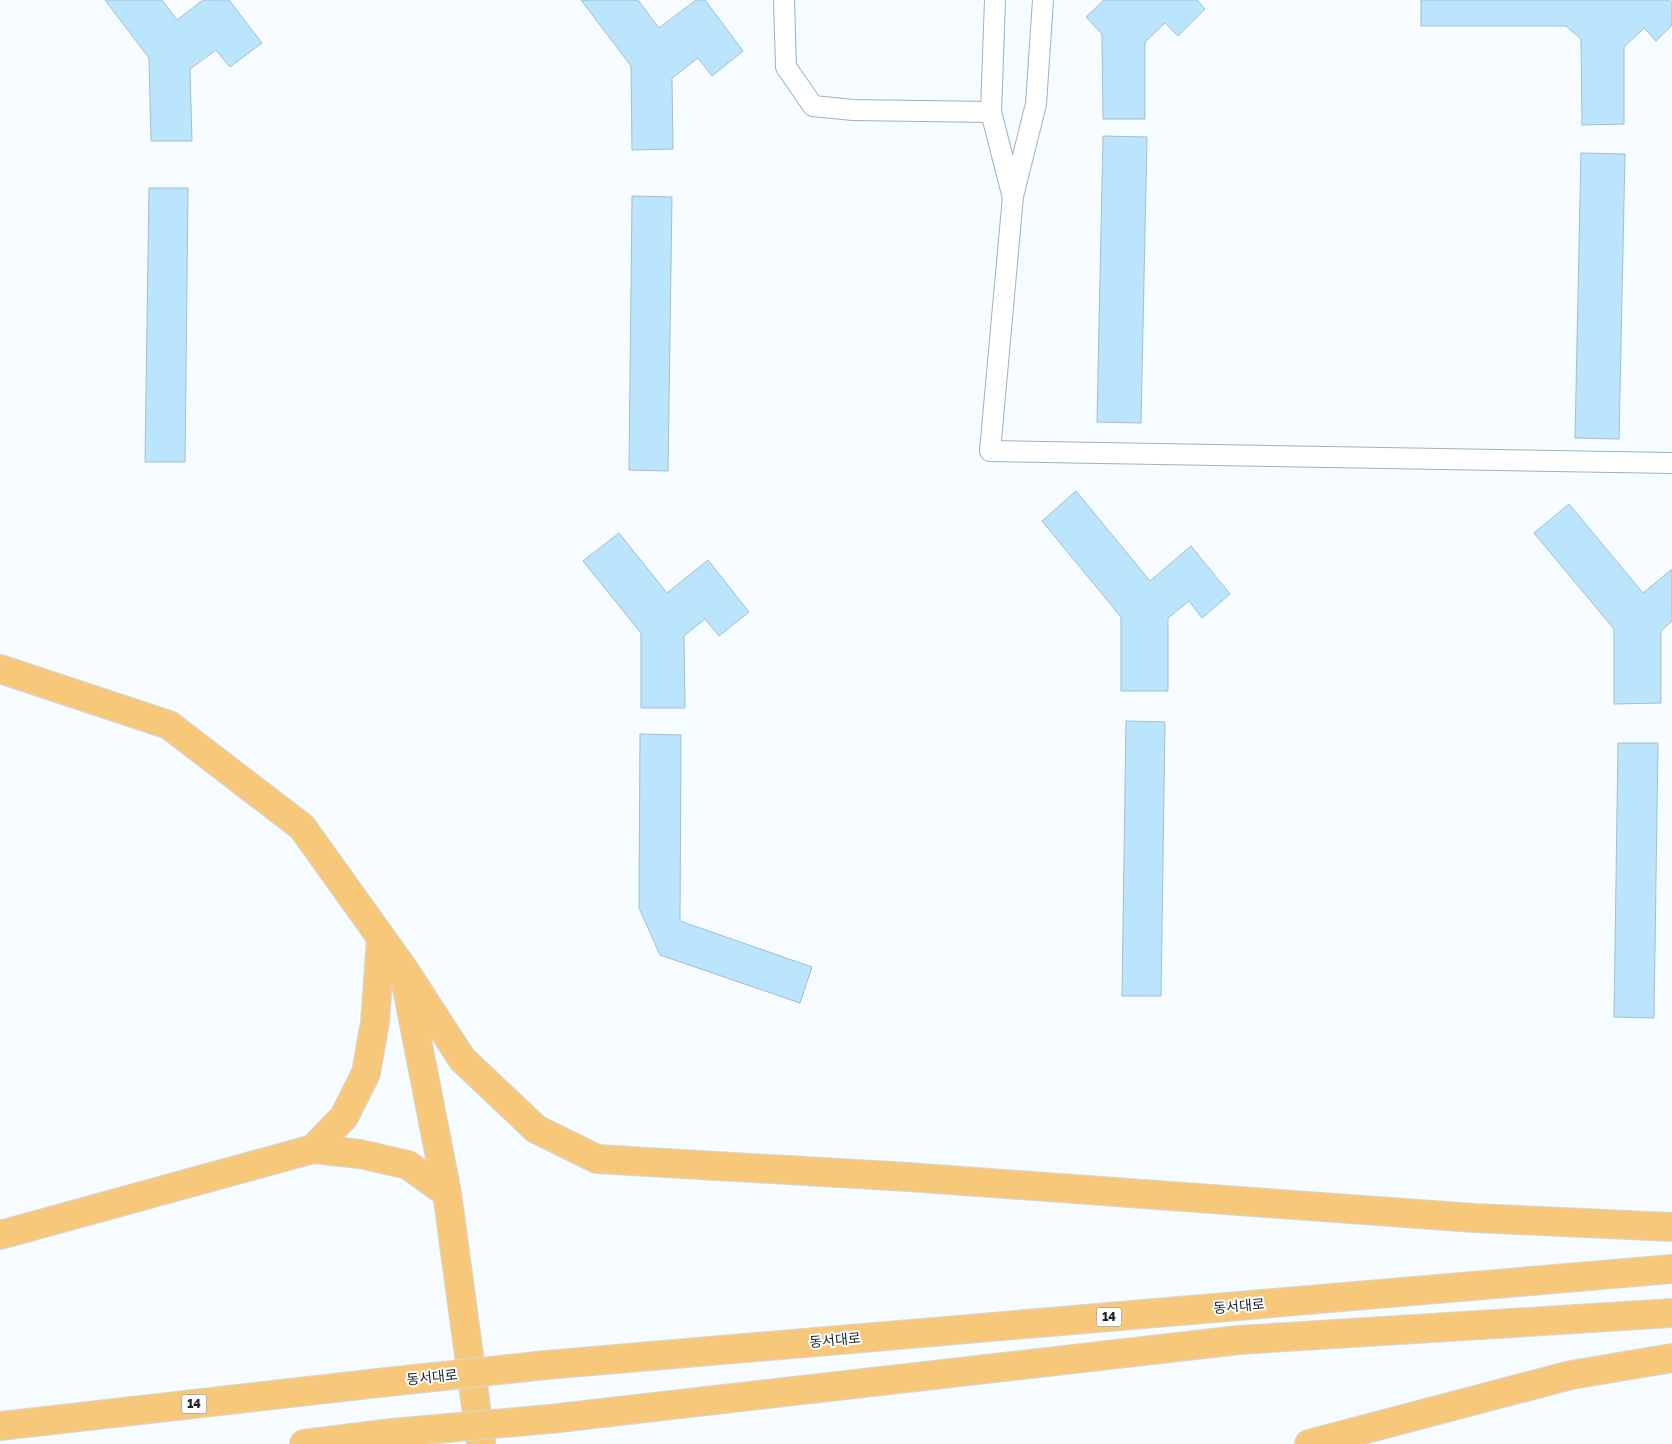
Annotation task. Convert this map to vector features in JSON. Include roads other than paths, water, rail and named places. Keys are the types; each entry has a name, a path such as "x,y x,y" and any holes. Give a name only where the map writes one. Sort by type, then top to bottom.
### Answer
{"highway":[{"path":"0,668 168,725 302,828 403,968 462,1059 536,1129 598,1159 908,1177 1474,1218 1672,1227"},
{"path":"313,1149 344,1117 366,1074 375,1022 381,938"},
{"path":"403,968 447,1193 481,1444"},
{"path":"0,1235 313,1149 360,1154 408,1165 447,1193"},
{"name":"동서대로","path":"0,1426 546,1365 1672,1269"},
{"path":"304,1444 392,1433 550,1419 1239,1340 1672,1313"},
{"path":"1309,1444 1571,1375 1672,1358"}],"lane":[{"path":"784,0 786,67 813,106 853,110 991,112"},
{"path":"995,0 991,112 1013,196"},
{"path":"1043,0 1036,104 1013,196 990,452 1672,463"}]}
